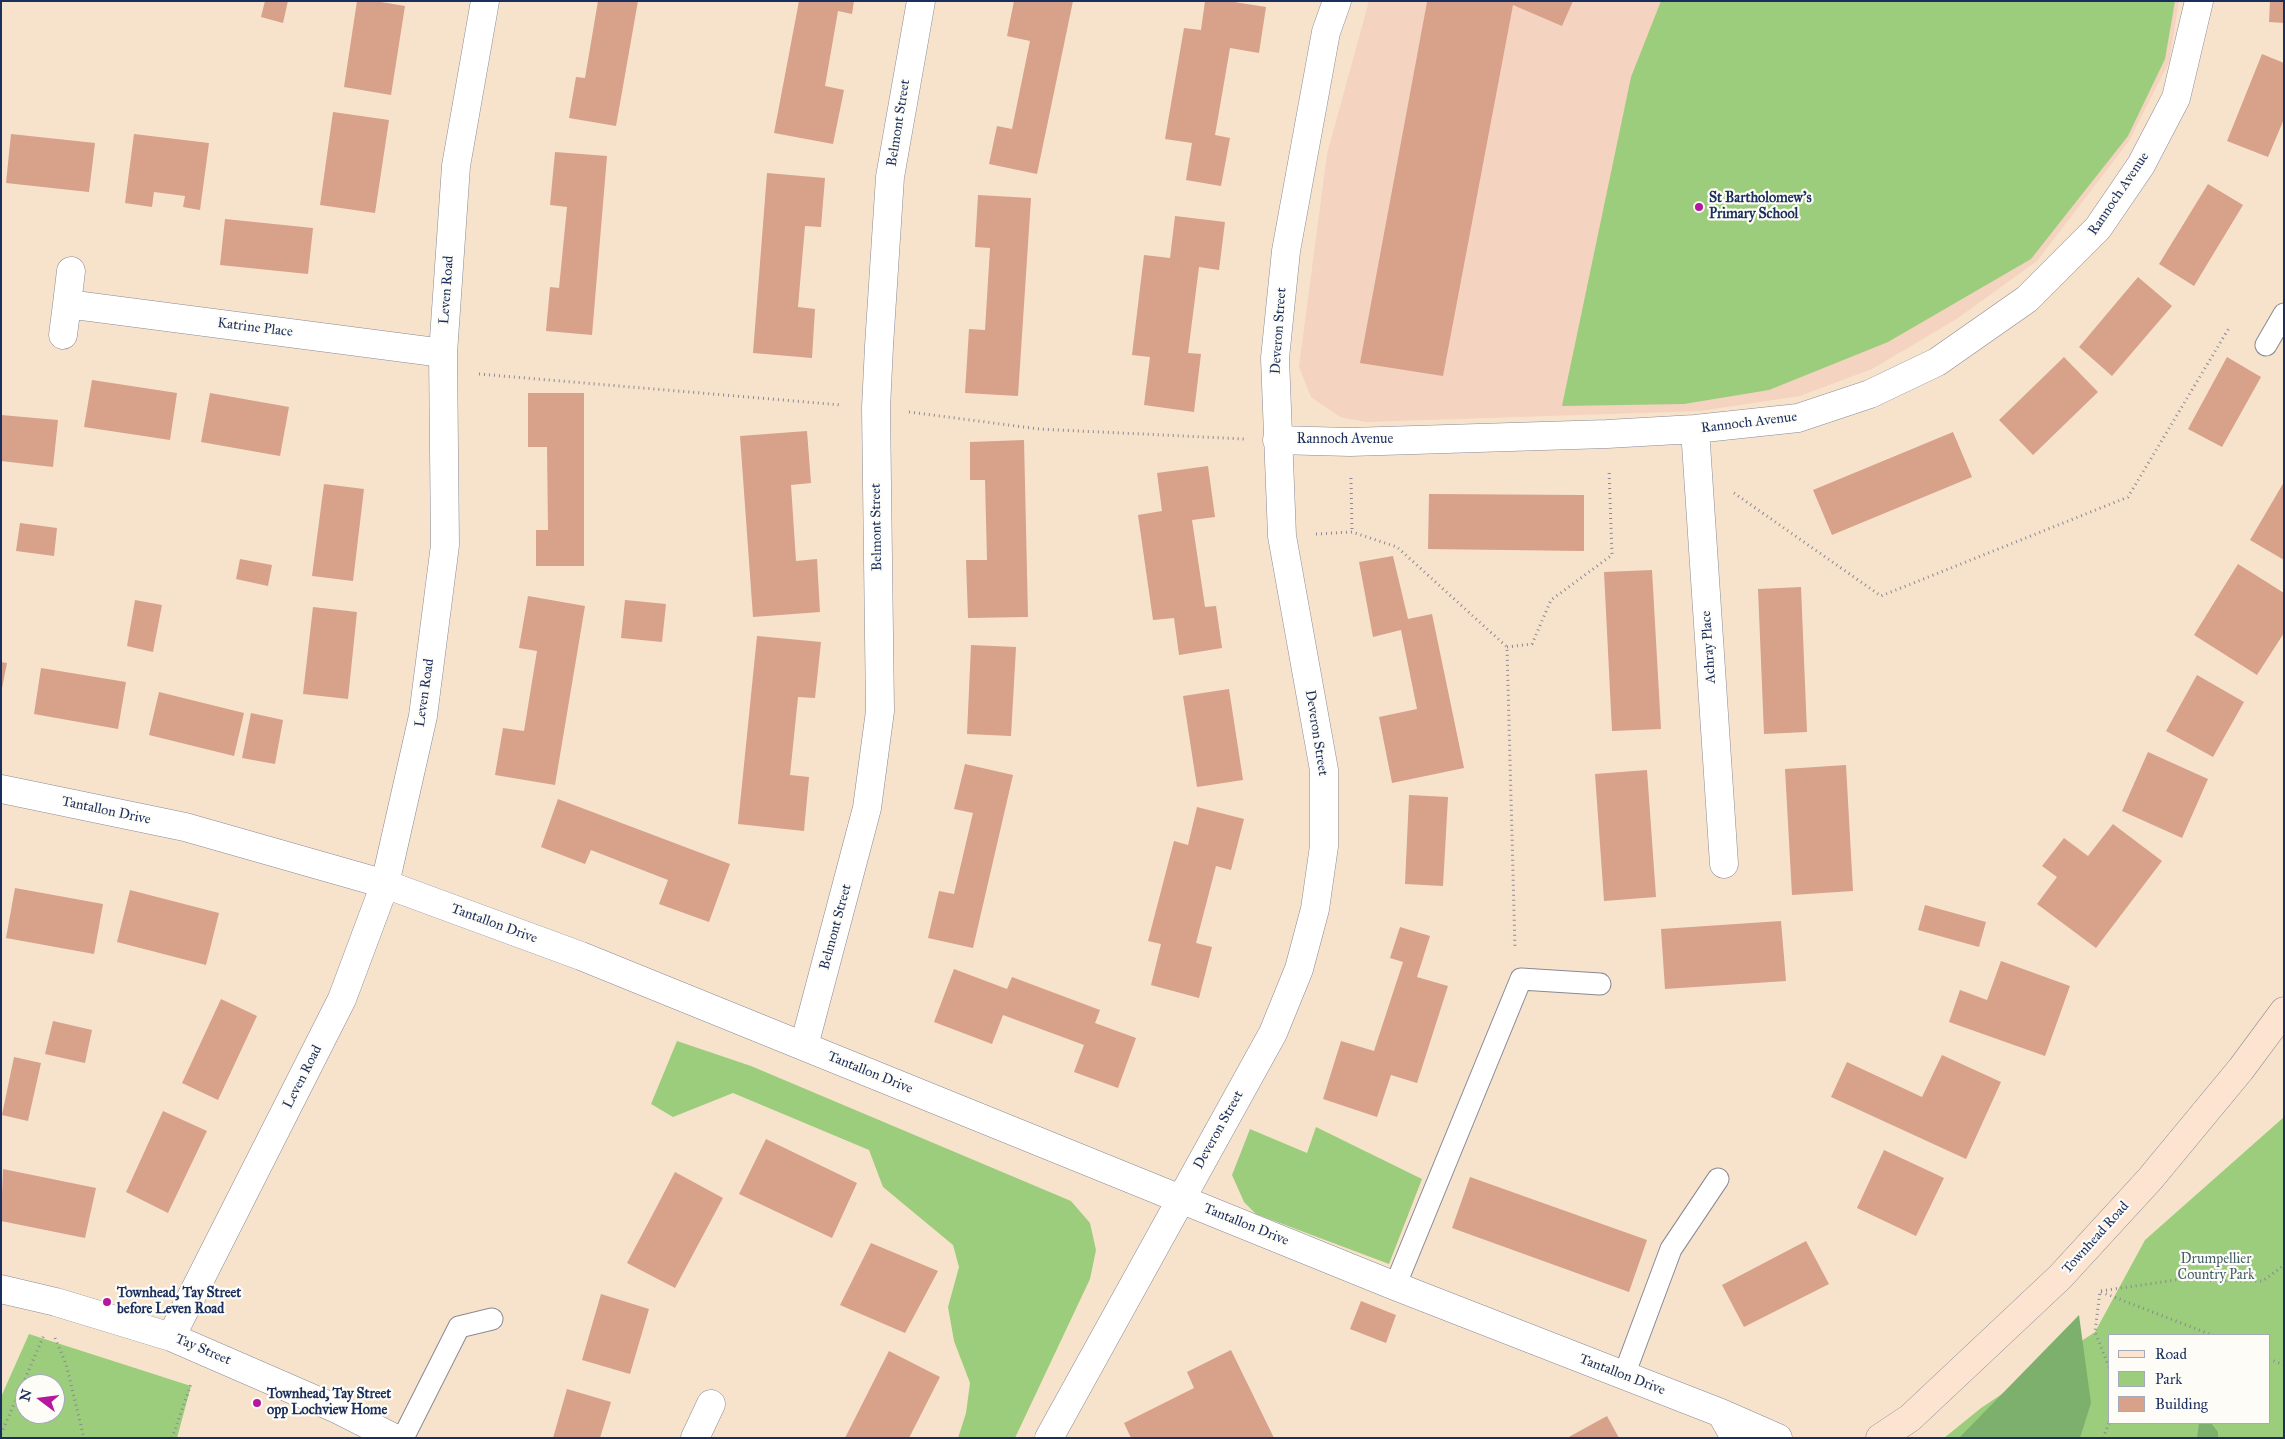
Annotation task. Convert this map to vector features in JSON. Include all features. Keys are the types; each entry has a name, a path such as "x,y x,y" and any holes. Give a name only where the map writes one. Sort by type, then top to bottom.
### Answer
{"street":[{"name":"Leven Road","path":"171,1337 342,999 385,884 423,716 444,545 442,353 456,166 485,1"},
{"name":"Belmont Street","path":"804,1046 867,808 880,711 876,408 879,346 890,177 921,1"},
{"name":"Deveron Street","path":"1049,1438 1273,1033 1299,969 1315,909 1324,846 1324,770 1282,536 1275,358 1286,252 1326,32 1337,1"},
{"name":"Rannoch Avenue","path":"1278,440 1350,442 1607,434 1695,429 1798,418 1870,394 1937,362 2028,299 2098,228 2141,165 2176,98 2199,1"},
{"path":"63,335 71,271"},
{"name":"Katrine Place","path":"67,304 442,353"},
{"name":"Achray Place","path":"1695,429 1724,864"},
{"name":"Tantallon Drive","path":"1,789 185,827 385,884 581,956 1395,1286 1721,1413 1778,1438"},
{"name":"Townhead Road","path":"1880,1438 1910,1418 2060,1277 2150,1179 2241,1069 2284,1011"},
{"name":"Tay Street","path":"1,1289 53,1312 171,1337 339,1410 394,1438"},
{"path":"695,1438 711,1404"},
{"path":"1721,1413 1735,1438"}],"lane":[{"path":"2266,345 2284,314"},
{"path":"1395,1286 1522,979 1600,984"},
{"path":"1624,1375 1671,1249 1718,1179"},
{"path":"403,1438 459,1327 492,1319"}],"path":[{"path":"1697,467 1881,596 2128,498 2229,328"},
{"path":"1507,647 1532,644 1551,600 1612,555 1607,434"},
{"path":"1350,442 1352,532"},
{"path":"1282,536 1352,532 1397,547 1507,647 1515,950 1522,979"},
{"path":"2100,1291 2176,1280 2262,1281 2284,1265"},
{"path":"2060,1277 2209,1334"},
{"path":"2100,1291 2095,1332 2108,1365"},
{"path":"1,1434 53,1312"},
{"path":"53,1312 84,1438"},
{"path":"172,1438 203,1350"},
{"path":"2270,1359 2284,1365"},
{"path":"2103,1438 2109,1424"}],"shaded area":[{"name":"St Bartholomew's Primary School","path":"1369,1 2179,1 2169,62 2129,141 2037,261 1955,320 1872,369 1800,396 1700,411 1366,422 1340,417 1311,397 1299,367 1327,154"}],"green space":[{"path":"1661,1 2175,1 2165,59 2128,136 2031,259 1888,342 1769,390 1684,404 1562,406 1631,77"},
{"path":"677,1041 751,1066 1071,1201 1090,1223 1096,1250 1090,1279 1015,1438 958,1438 966,1413 970,1383 954,1341 948,1307 959,1267 953,1245 883,1187 869,1150 733,1093 673,1117 651,1104"},
{"name":"Drumpellier Country Park","path":"2284,1117 2284,1438 1944,1438 1981,1408 2095,1332 2145,1240"},
{"path":"1316,1127 1422,1179 1389,1264 1256,1214 1244,1202 1232,1175 1250,1129 1307,1153"},
{"path":"2079,1315 2091,1403 2080,1438 1959,1438"},
{"path":"29,1334 191,1386 177,1438 1,1438 1,1397"},
{"path":"2199,1424 2212,1424 2218,1432 2218,1438 2197,1438"}],"building":[{"path":"265,1 288,1 283,23 261,17"},
{"path":"357,1 375,1 405,6 391,95 344,87"},
{"path":"598,1 638,1 616,126 569,118 576,77 585,78"},
{"path":"799,1 854,1 852,14 838,11 825,86 844,90 833,144 774,133"},
{"path":"1014,1 1073,1 1037,174 989,164 997,126 1012,129 1030,41 1007,36"},
{"path":"1205,1 1228,1 1266,7 1259,53 1230,48 1215,135 1230,138 1221,186 1186,180 1192,143 1165,139 1184,28 1201,30"},
{"path":"1573,1 1562,26 1513,5 1443,376 1360,363 1427,2"},
{"path":"2270,1 2284,1 2284,23 2269,22"},
{"path":"2262,54 2284,63 2284,119 2268,157 2227,141"},
{"path":"333,112 389,120 375,213 320,205"},
{"path":"11,134 95,143 89,192 6,183"},
{"path":"134,134 209,143 200,210 183,207 185,196 154,192 152,207 125,203"},
{"path":"555,152 607,156 592,335 546,331 550,287 559,288 567,207 550,205"},
{"path":"767,173 825,178 821,227 805,226 798,307 815,309 812,358 753,353"},
{"path":"2208,184 2243,205 2194,286 2159,264"},
{"path":"978,195 1031,198 1018,396 965,393 969,329 985,330 990,248 975,247"},
{"path":"1175,216 1225,222 1219,270 1199,267 1188,353 1201,354 1194,412 1144,405 1150,357 1132,355 1144,255 1170,258"},
{"path":"225,219 313,228 308,274 220,265"},
{"path":"2138,277 2172,306 2112,376 2079,347"},
{"path":"2064,357 2098,392 2033,455 1999,420"},
{"path":"2227,357 2261,377 2222,447 2188,429"},
{"path":"92,380 177,393 170,440 84,427"},
{"path":"210,393 289,407 280,456 201,442"},
{"path":"528,393 584,393 584,566 536,566 536,530 548,530 547,447 528,447"},
{"path":"1,415 58,420 53,467 1,461"},
{"path":"807,431 811,483 791,485 796,561 817,559 820,612 753,617 740,436"},
{"path":"1953,432 1972,477 1832,535 1813,490"},
{"path":"1024,440 1028,617 968,618 966,560 987,560 985,480 970,480 970,442"},
{"path":"1208,466 1215,517 1192,520 1205,607 1216,606 1222,648 1179,655 1174,618 1153,620 1138,515 1162,511 1157,473"},
{"path":"2284,482 2284,560 2250,540"},
{"path":"324,484 364,489 353,581 312,576"},
{"path":"1429,494 1584,495 1584,551 1428,549"},
{"path":"20,523 57,528 54,556 16,551"},
{"path":"1393,556 1408,619 1432,614 1464,768 1392,783 1379,717 1417,709 1401,630 1373,637 1359,562"},
{"path":"240,559 272,565 268,586 236,579"},
{"path":"2238,564 2284,593 2284,633 2257,675 2194,635"},
{"path":"1652,570 1661,729 1612,731 1604,572"},
{"path":"1801,587 1807,732 1764,734 1758,589"},
{"path":"528,596 585,606 555,785 495,775 503,728 524,731 537,651 519,648"},
{"path":"135,600 162,605 153,652 127,646"},
{"path":"625,600 666,604 662,642 621,638"},
{"path":"313,607 357,612 348,699 303,694"},
{"path":"757,636 821,642 815,698 798,697 790,775 809,777 804,831 738,824"},
{"path":"971,645 1016,647 1011,736 967,734"},
{"path":"1,662 7,663 2,688 1,688"},
{"path":"41,668 126,682 118,729 34,714"},
{"path":"2197,675 2244,702 2213,757 2166,731"},
{"path":"1229,689 1243,780 1197,787 1183,696"},
{"path":"159,692 244,713 234,756 149,735"},
{"path":"251,713 283,720 275,764 242,758"},
{"path":"2148,752 2208,779 2182,838 2122,811"},
{"path":"965,764 1013,775 973,948 928,938 939,891 954,894 973,813 954,809"},
{"path":"1846,765 1853,891 1792,895 1785,769"},
{"path":"1647,770 1656,897 1604,901 1595,774"},
{"path":"1409,795 1448,797 1443,886 1405,884"},
{"path":"558,799 730,864 709,922 659,904 668,880 591,850 585,864 541,847"},
{"path":"1197,807 1244,819 1231,870 1216,866 1196,943 1212,947 1199,998 1151,985 1161,944 1148,941 1174,841 1188,845"},
{"path":"2113,824 2162,861 2096,948 2037,904 2057,877 2042,866 2064,838 2088,856"},
{"path":"15,888 103,904 94,954 6,938"},
{"path":"130,890 219,913 206,965 117,942"},
{"path":"1925,905 1986,922 1979,947 1918,930"},
{"path":"1781,921 1786,981 1665,989 1661,929"},
{"path":"1400,927 1430,936 1417,977 1448,986 1417,1083 1391,1075 1377,1117 1323,1099 1341,1041 1374,1051 1403,962 1390,958"},
{"path":"2001,961 2070,986 2045,1056 1949,1022 1960,990 1987,1000"},
{"path":"954,969 1007,989 1012,977 1100,1010 1095,1023 1136,1038 1118,1088 1074,1072 1084,1045 1003,1015 992,1044 934,1022"},
{"path":"221,999 257,1016 218,1100 182,1083"},
{"path":"53,1021 92,1030 85,1063 45,1054"},
{"path":"1942,1055 2001,1082 1966,1159 1831,1097 1847,1062 1922,1097"},
{"path":"14,1057 41,1063 28,1121 2,1115"},
{"path":"163,1111 207,1131 168,1213 126,1192"},
{"path":"766,1139 857,1183 832,1238 739,1194"},
{"path":"1884,1150 1944,1178 1916,1236 1857,1208"},
{"path":"3,1169 96,1188 85,1238 1,1221"},
{"path":"675,1172 723,1198 675,1288 627,1263"},
{"path":"1470,1177 1647,1240 1629,1292 1452,1228"},
{"path":"1806,1241 1829,1284 1744,1327 1722,1285"},
{"path":"871,1243 938,1271 905,1333 840,1305"},
{"path":"601,1294 649,1309 630,1374 582,1360"},
{"path":"1361,1301 1396,1315 1386,1343 1350,1329"},
{"path":"1231,1350 1274,1438 1131,1438 1124,1423 1194,1388 1187,1372"},
{"path":"889,1351 940,1377 909,1438 845,1438"},
{"path":"567,1389 611,1402 600,1438 553,1438"},
{"path":"1607,1416 1619,1438 1567,1438"}],"place":[{"name":"St Bartholomew's Primary School","path":"1699,207"},
{"name":"Townhead, Tay Street before Leven Road","path":"107,1302"},
{"name":"Townhead, Tay Street opp Lochview Home","path":"257,1403"}]}
